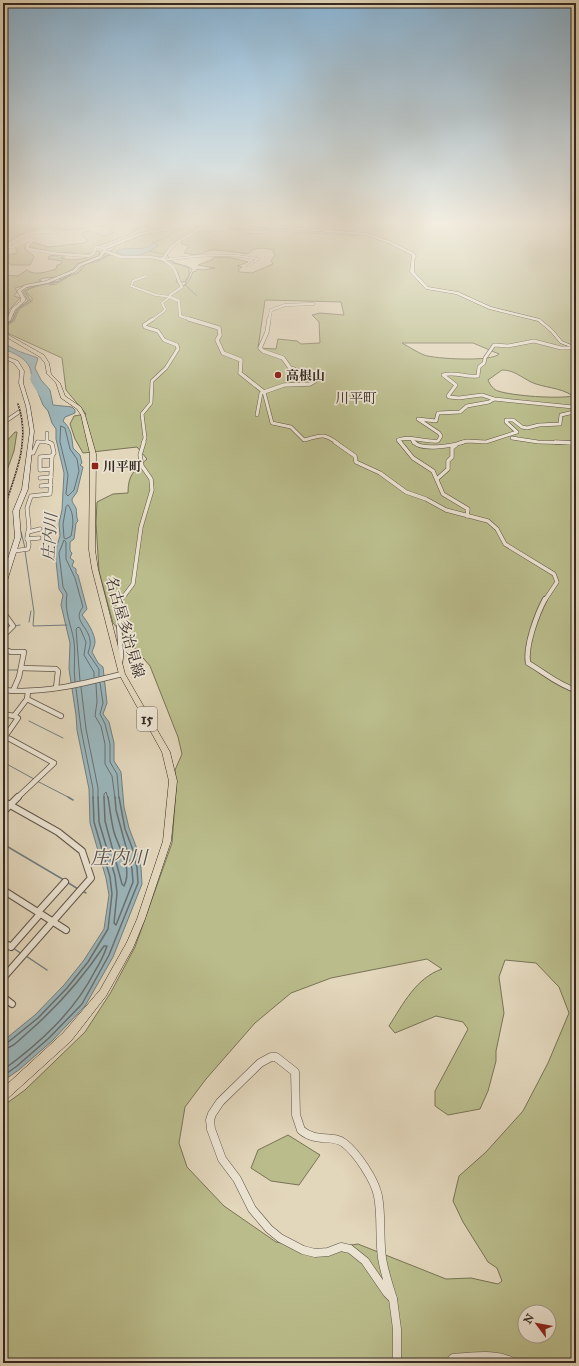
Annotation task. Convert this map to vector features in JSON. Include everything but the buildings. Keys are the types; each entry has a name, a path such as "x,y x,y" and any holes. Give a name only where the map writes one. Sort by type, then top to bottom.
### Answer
{"main road":[{"path":"3,323 9,320 12,309 23,301 19,291 22,288 35,285"},
{"path":"424,285 427,288 457,293 490,308 539,320 552,331 561,342 575,348"},
{"name":"名古屋多治見線","path":"3,333 42,356 47,363 49,374 58,383 63,397 79,408 83,415 93,454 94,560 122,674 163,747 169,762 173,781 167,840 141,919 130,945 103,993 67,1036 3,1095"},
{"path":"3,356 16,362 22,371 21,383 32,431 24,489 17,507 19,532 3,584"}],"street":[{"path":"132,285 132,286 156,295 170,297 179,301 180,316 219,328 220,335 217,340 222,352 226,355 241,360 240,373 264,392 272,423 291,427 304,440 323,435 328,436 343,449 355,456 356,462 380,473 406,492 426,499 457,514 488,521 497,529 506,544 554,574 557,582 542,606 530,642 527,660 531,665 558,683 576,690"},
{"path":"120,665 121,656 118,608 121,599 133,584 141,527 152,490 151,479 142,466 140,455 144,438 144,422 142,414 152,400 152,382 166,368 178,349 175,343 164,340 158,331 145,327 144,325 164,311 165,308 162,304 170,297 170,295 182,287 180,285"},
{"path":"257,414 261,393 284,385 308,384 315,381 315,378 309,374 290,368 283,358 260,348 267,332 271,310 285,305 313,304"},
{"path":"412,439 414,443 422,446 456,445 467,441 486,442 517,432 506,422 506,420 513,420 527,428 539,425 560,424 561,415 574,412 570,406 546,405 494,399 478,395 459,398 448,397 456,385 452,380 443,375 459,374 471,377 478,376 479,367 484,363 486,355 493,349 494,345 508,346 534,340 561,348 575,348"},
{"path":"467,516 468,509 443,494 438,486 437,479 433,471 413,458 398,440 402,438 429,443 438,441 441,439 441,436 438,431 419,422 419,419 436,421 438,413 460,412 467,406 489,402 494,399"},
{"path":"3,423 20,412"},
{"path":"47,432 47,442"},
{"path":"512,438 538,442 576,442"},
{"path":"14,551 28,549 27,508 31,496 50,494 52,456 54,453 52,444 47,442 38,442 33,453 29,453"},
{"path":"437,479 448,469 448,462 452,457 452,448 456,445"},
{"path":"51,469 40,470 40,457 52,456"},
{"path":"40,478 51,477"},
{"path":"41,486 51,485"},
{"path":"457,514 463,507"},
{"path":"28,532 40,530"},
{"path":"28,539 39,538"},
{"path":"3,575 8,569"},
{"path":"3,612 13,626 3,636"},
{"path":"3,649 11,652 24,652 21,668 13,692"},
{"path":"21,668 56,669 58,671 56,688"},
{"path":"3,690 28,692 65,689 122,674"},
{"path":"14,716 27,699 28,692"},
{"path":"27,699 61,716"},
{"path":"3,714 18,718 4,738 10,739 54,763 3,812"},
{"path":"3,801 58,832 82,851 91,878 3,978"},
{"path":"3,951 8,945 10,947 65,882"},
{"path":"3,890 66,930"},
{"path":"3,997 12,1004"},
{"path":"393,1299 387,1294 378,1277 365,1262 351,1251 340,1247 326,1254 316,1254 293,1246 276,1236 253,1210 242,1187 223,1161 210,1124 211,1115 224,1099 263,1060 272,1056 276,1057 296,1072 296,1114 300,1129 306,1134 326,1139 337,1138 346,1144 374,1184 378,1197 382,1260 393,1299 397,1329 397,1363"},
{"path":"449,1363 453,1358 497,1355 510,1359 515,1363"}],"green space":[{"path":"3,285 27,285 15,288 17,292 14,296 20,298 9,310 7,319 3,322"},
{"path":"40,285 24,291 30,300 17,309 13,320 6,324 13,319 14,310 28,301 23,292 24,288 40,285 179,285 183,286 186,285 576,285 576,1363 3,1363 3,1106 25,1090 85,1032 111,992 135,947 172,843 176,790 175,770 182,754 178,737 150,666 113,623 99,571 96,523 97,502 113,494 128,493 129,481 133,473 147,459 137,447 83,453 75,439 70,424 74,416 86,414 66,390 62,358 3,331 6,326 14,321 19,309 32,301 32,298 27,293 27,290","holes":["265,300 341,302 344,315 320,313 312,315 319,322 320,343 301,344 297,341 278,339 276,349 258,348","402,343 473,343 499,354 494,357 475,359 439,358 424,355","502,370 514,372 536,384 563,391 573,396 524,396 495,390 488,380","427,959 442,969 433,973 417,985 389,1026 395,1033 436,1016 463,1022 468,1029 435,1091 435,1106 448,1115 480,1109 488,1091 496,1061 496,1051 504,1013 499,977 505,960 536,963 559,987 569,1013 548,1063 523,1111 486,1152 459,1176 453,1201 463,1222 488,1262 497,1268 502,1281 498,1284 471,1278 446,1279 358,1244 319,1250 276,1242 224,1206 187,1167 179,1143 185,1107 206,1079 255,1023 291,993 331,978"]},
{"path":"15,432 17,432 14,451 3,481 3,445"},
{"path":"288,1135 320,1155 299,1185 271,1181 251,1168 258,1150"}],"water":[{"name":"庄内川","path":"3,343 18,351 38,358 35,368 41,380 50,390 53,405 72,407 75,410 75,413 65,417 63,421 72,436 73,448 80,455 82,463 80,465 83,467 77,492 72,499 76,508 78,521 76,523 74,539 70,542 70,551 72,553 70,558 74,561 72,566 76,569 87,609 82,615 95,639 92,652 98,663 103,667 107,703 103,714 109,722 114,743 114,761 121,772 124,807 129,828 137,849 141,868 142,884 113,957 85,1006 52,1041 20,1069 3,1081 3,1041 35,1015 64,985 84,960 104,929 109,895 106,878 90,823 89,789 77,730 69,669 70,643 61,605 63,595 59,589 55,552 60,536 59,523 62,510 64,473 56,439 56,429 52,423 48,411 43,405 35,385 31,380 30,368 19,356 3,349"}],"waterway":[{"path":"3,325 12,322 18,309 31,301 25,291 43,285"},
{"path":"185,285 197,296"},
{"name":"庄内川","path":"33,375 33,382 43,397"},
{"path":"20,528 25,548"},
{"path":"25,551 34,612 33,626 67,625"},
{"path":"29,622 31,611"},
{"path":"15,626 20,625"},
{"path":"3,670 18,670"},
{"path":"29,721 63,738"},
{"path":"3,762 34,779"},
{"path":"37,781 70,798"},
{"path":"68,797 73,800"},
{"path":"3,844 64,880"},
{"path":"67,882 78,889"},
{"path":"82,891 86,893"},
{"path":"13,948 22,954"},
{"path":"26,956 47,970"}],"railway":[{"path":"3,511 16,472 22,445 22,418 18,404"}],"place":[{"name":"高根山","path":"278,375"},
{"name":"川平町","path":"95,466"}],"district":[{"name":"川平町","path":"356,398"}]}
